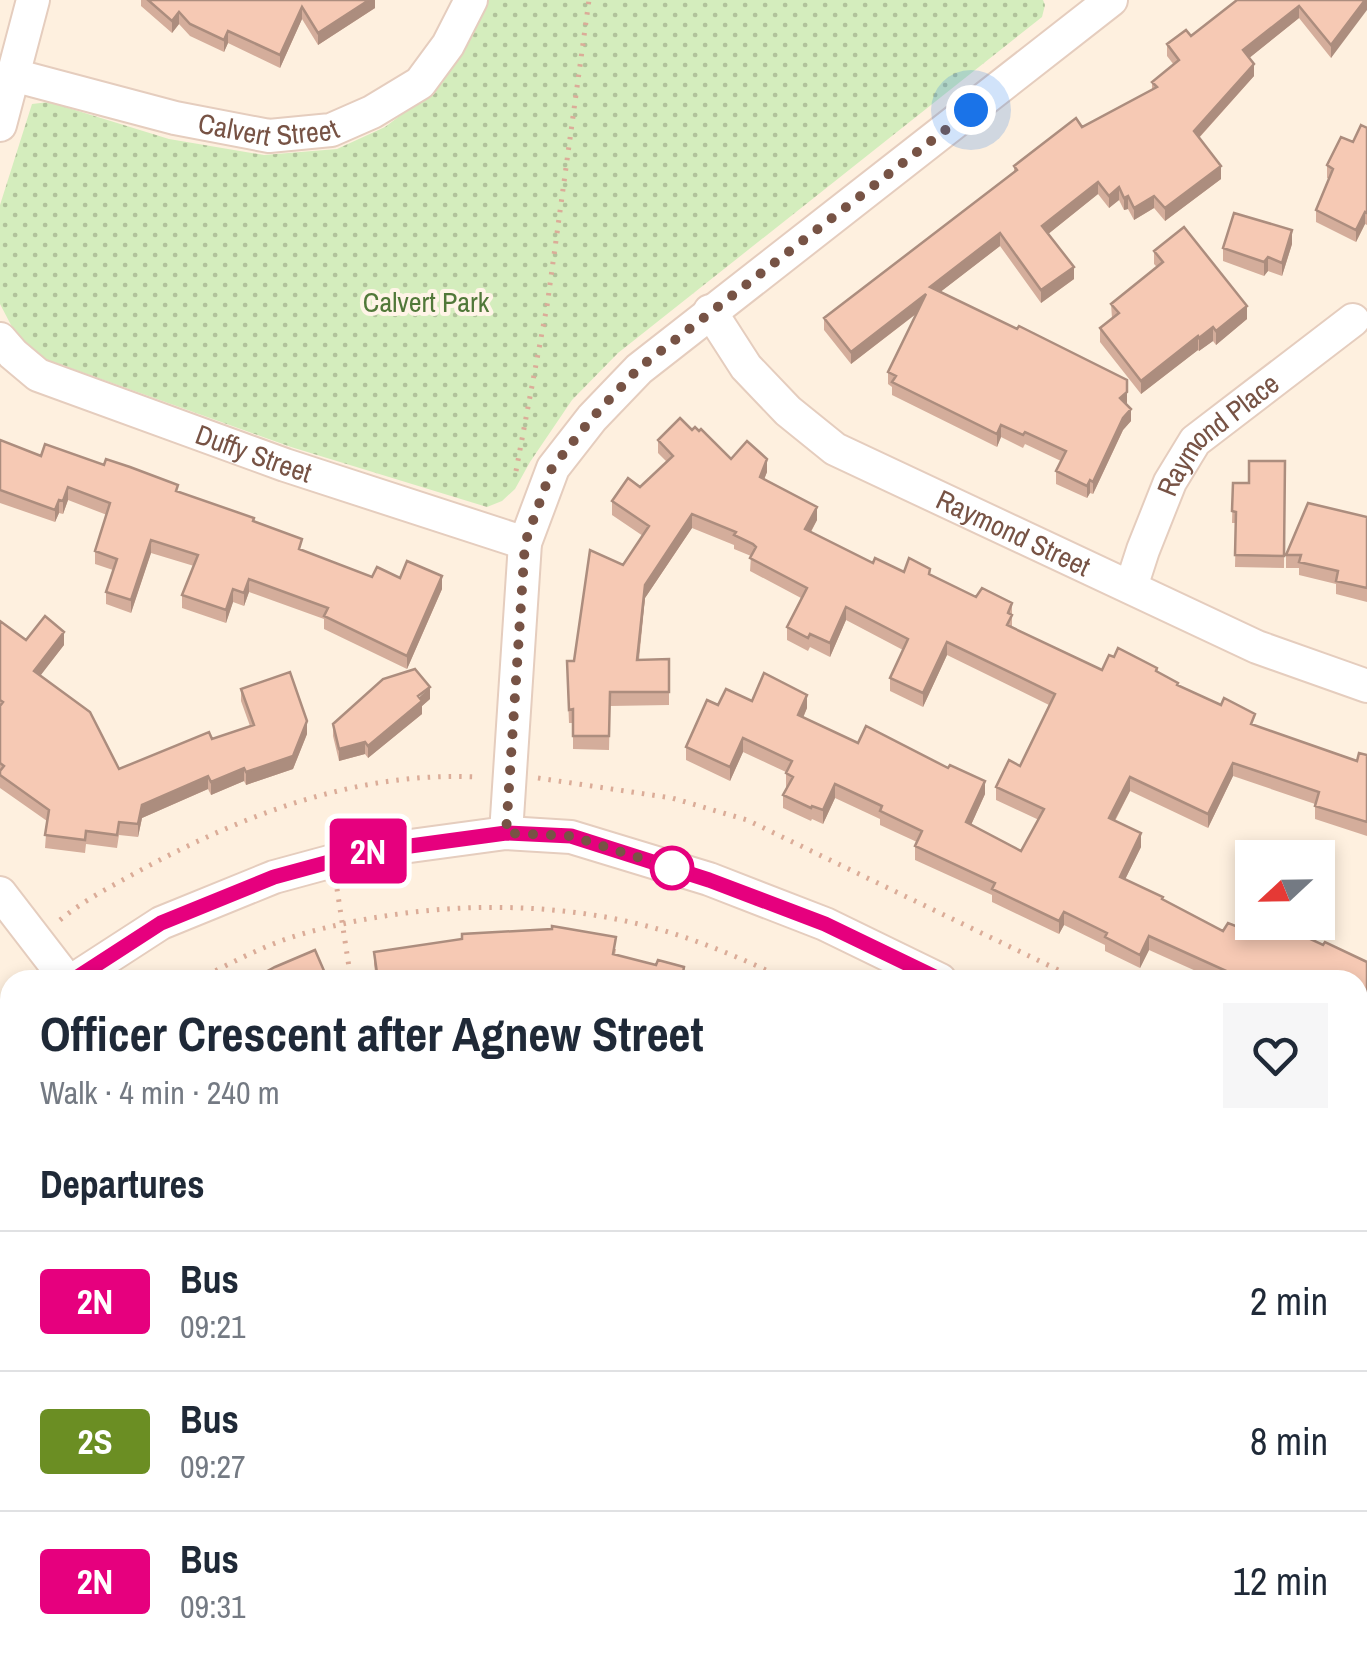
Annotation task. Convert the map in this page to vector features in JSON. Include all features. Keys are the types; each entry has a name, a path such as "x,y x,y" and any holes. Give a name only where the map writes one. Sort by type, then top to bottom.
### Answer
{"street":[{"path":"0,125 34,0"},
{"name":"Calvert Street","path":"13,75 175,118 268,136 331,130 372,112 420,83 448,44 472,0"},
{"path":"506,833 525,543 552,468 639,368 1095,5"},
{"name":"Raymond Street","path":"710,311 746,366 788,410 836,449 1257,647 1367,686"},
{"name":"Raymond Place","path":"1131,588 1170,482 1195,441 1352,320"},
{"name":"Duffy Street","path":"0,339 38,376 285,465 525,543"},
{"path":"86,970 161,923 274,877 366,852 506,833 571,836 709,880 825,924 919,970"},
{"path":"0,893 62,970"}],"path":[{"path":"514,484 547,306 588,0"},
{"path":"58,922 92,897 202,838 286,805 348,788 446,775 522,776 672,798 746,820 1058,970"},
{"path":"333,861 350,970"},
{"path":"218,970 308,932 460,908 562,910 625,922 679,935 765,970"}],"green space":[{"name":"Calvert Park","path":"487,0 1043,0 1045,5 1042,17 618,353 572,400 515,489 502,501 487,507 291,447 45,359 23,342 0,304 0,205 32,104 49,102 169,139 264,155 337,149 385,127 429,94 462,54"}],"building":[{"path":"148,0 369,0 318,33 302,7 280,55 228,31 224,40 190,24 179,12 172,21"},
{"path":"1237,0 1365,0 1331,45 1299,6 1243,50 1254,64 1194,131 1221,166 1165,208 1154,196 1134,208 1119,187 1109,196 1098,182 1042,226 1074,267 1041,290 1000,233 930,287 1127,380 1127,392 1120,398 1131,409 1093,482 1090,480 1087,486 1056,471 1066,451 1001,425 997,434 892,382 896,376 888,372 926,294 851,352 824,318 1017,170 1014,166 1076,118 1082,127 1157,87 1152,82 1179,60 1167,44 1186,30 1191,36"},
{"path":"1361,125 1367,128 1367,213 1356,230 1316,210 1333,169 1327,165 1341,137 1353,142"},
{"path":"1234,213 1292,230 1282,263 1268,257 1264,262 1223,248"},
{"path":"1184,227 1247,306 1216,331 1213,327 1198,336 1141,381 1100,328 1119,313 1111,304 1163,262 1154,251"},
{"path":"680,418 692,430 701,429 731,459 747,441 767,459 760,477 817,507 805,529 873,563 875,558 904,572 909,558 930,569 929,574 976,597 982,588 1012,603 1007,625 1102,670 1109,655 1114,657 1118,648 1157,668 1177,685 1221,705 1224,698 1255,714 1251,724 1357,761 1359,753 1367,755 1367,822 1315,806 1319,792 1233,763 1208,814 1130,777 1109,818 1141,833 1120,877 1223,931 1228,923 1235,926 1235,940 1312,940 1323,945 1325,942 1367,962 1367,970 1224,970 1149,936 1140,955 1064,912 1059,921 992,889 995,883 915,846 922,831 835,784 823,810 783,795 793,777 786,773 792,761 743,738 730,767 686,747 707,700 718,705 726,689 752,701 764,673 807,695 798,715 858,743 866,726 948,768 950,765 985,781 966,822 1021,851 1044,809 996,787 1009,760 1020,766 1055,694 947,642 923,693 890,678 908,639 846,607 830,643 810,634 808,638 787,627 807,588 750,558 756,547 734,535 736,532 692,514 645,585 637,660 669,659 669,692 610,692 609,736 573,736 567,661 574,661 590,550 623,565 649,526 612,501 628,478 640,487 673,456 658,440"},
{"path":"0,440 41,456 45,444 104,465 106,459 130,467 178,485 176,491 302,539 299,549 372,577 377,567 400,578 407,561 442,576 407,656 324,616 328,608 249,579 244,593 233,589 226,610 182,595 198,555 151,540 131,600 106,592 117,559 95,551 110,503 68,487 55,510 0,490"},
{"path":"1249,461 1285,461 1284,556 1235,555 1233,483 1249,483"},
{"path":"1308,503 1367,517 1367,588 1336,581 1338,571 1299,562 1301,555 1286,555"},
{"path":"45,616 64,632 34,671 90,712 119,769 209,732 212,739 254,725 241,689 290,672 307,721 293,756 246,772 244,768 211,782 208,776 142,805 138,824 119,822 117,835 86,831 85,840 45,835 49,810 0,775 4,766 0,763 0,621 26,640"},
{"path":"415,669 430,687 418,696 422,701 368,746 365,742 339,749 333,724 383,679"},
{"path":"552,929 616,937 613,954 656,965 658,960 684,970 377,970 374,952 462,939 462,934"},
{"path":"315,950 324,970 269,970"}],"bus line":[{"name":"2N","path":"88,970 161,923 274,877 366,852 506,833 571,836 709,880 825,924 920,970"}],"route":[{"path":"672,868 571,836 506,833 525,543 552,468 639,368 971,110"}]}
